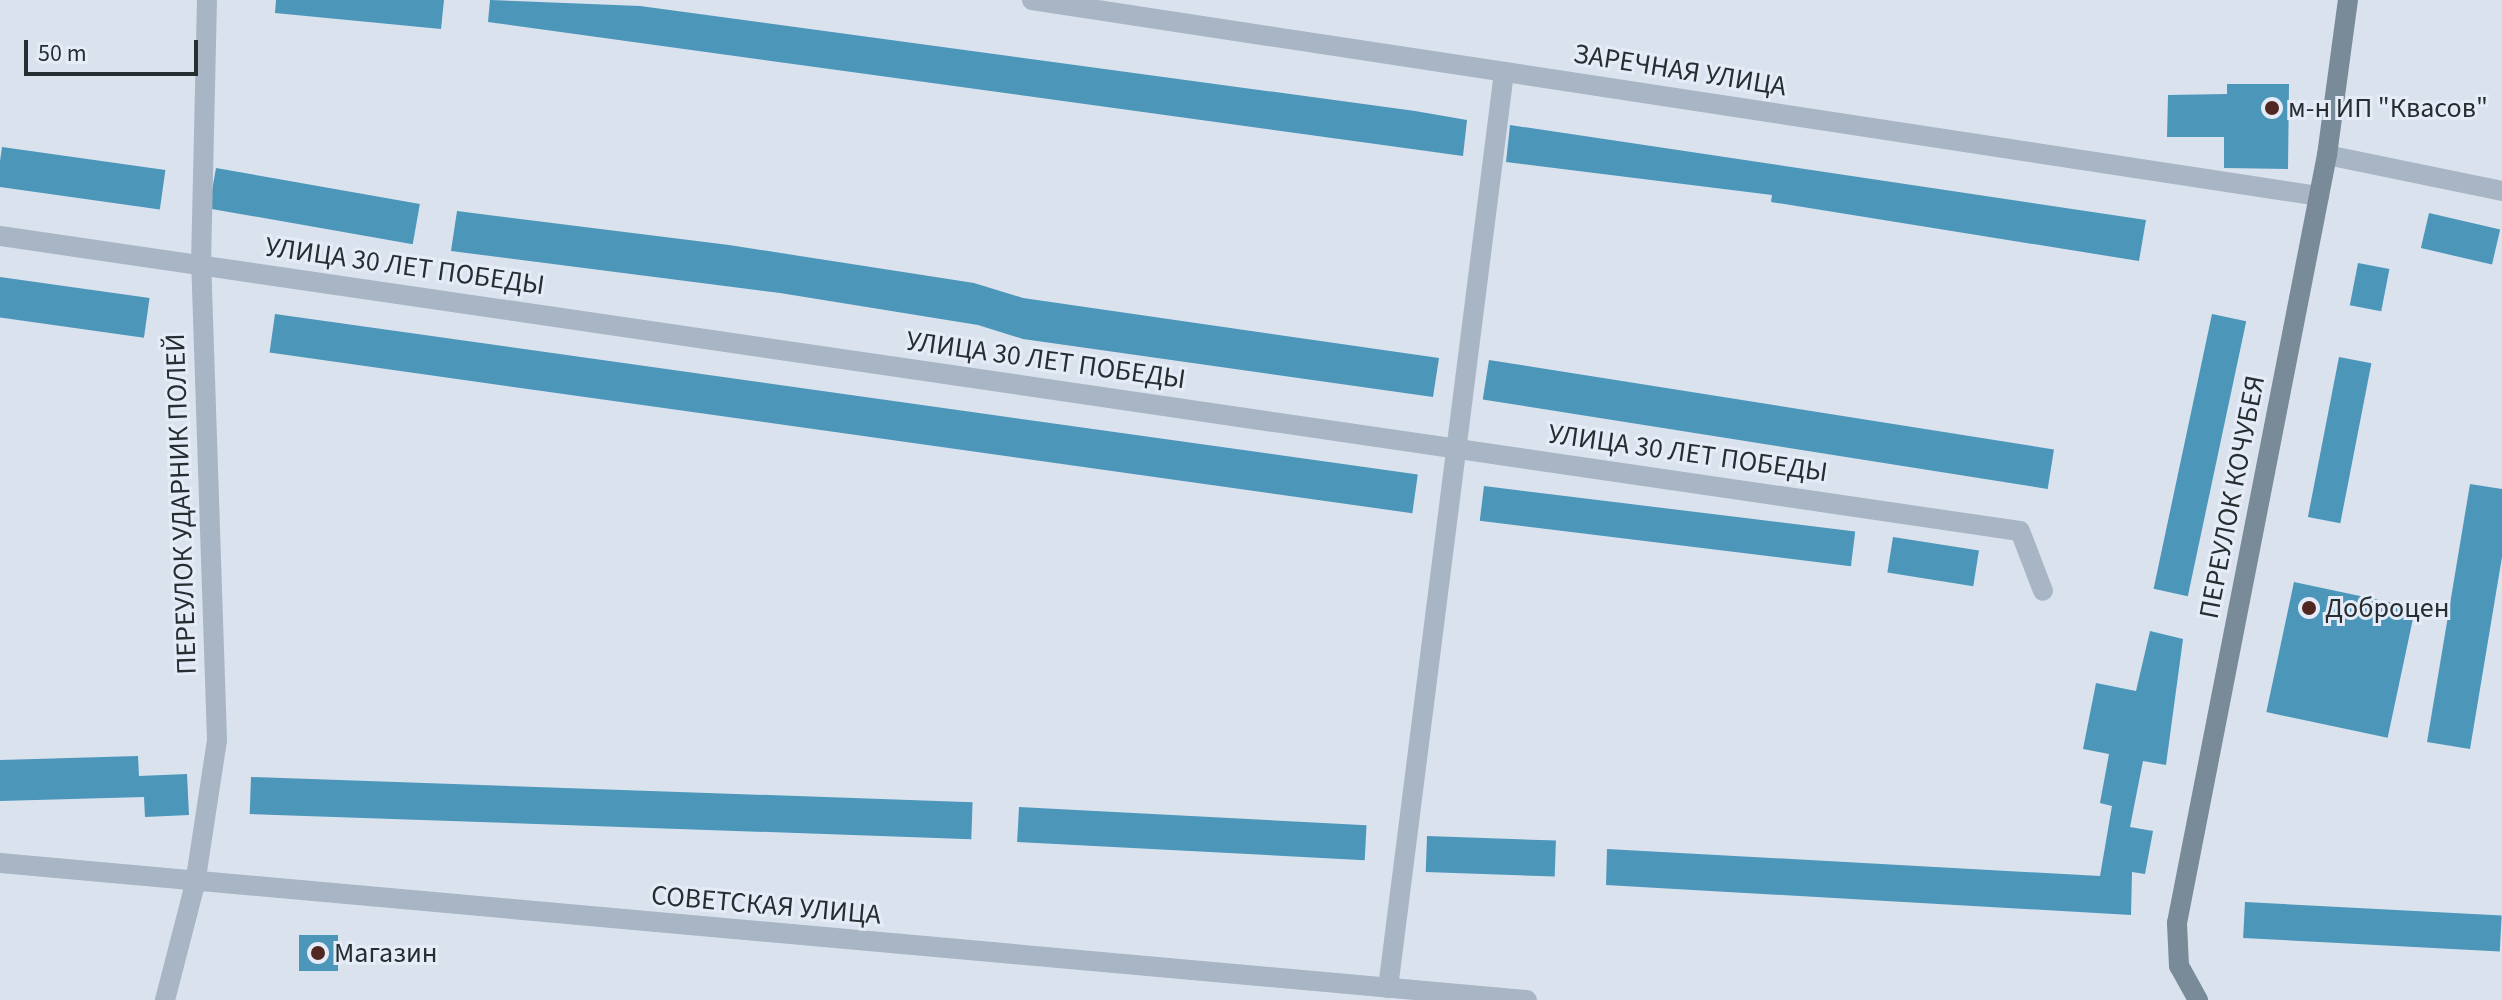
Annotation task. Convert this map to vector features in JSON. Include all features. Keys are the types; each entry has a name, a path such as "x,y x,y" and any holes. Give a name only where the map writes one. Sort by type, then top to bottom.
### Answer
{"main road":[{"name":"ПЕРЕУЛОК КОЧУБЕЯ","path":"2192,998 2179,966 2177,923 2327,155 2348,0"}],"street":[{"name":"ПЕРЕУЛОК УДАРНИК ПОЛЕЙ","path":"165,1000 195,884 217,740 201,264 207,0"},
{"name":"ЗАРЕЧНАЯ УЛИЦА","path":"1032,0 2319,196"},
{"path":"1388,988 1452,447 1504,72"},
{"path":"2327,155 2502,191"},
{"name":"УЛИЦА 30 ЛЕТ ПОБЕДЫ","path":"0,236 2020,531 2043,591"},
{"name":"СОВЕТСКАЯ УЛИЦА","path":"0,863 195,884 1527,1000"}],"building":[{"path":"276,0 444,0 441,29 275,13"},
{"path":"490,0 640,6 1415,111 1467,120 1463,156 488,22"},
{"path":"2227,84 2289,84 2288,169 2224,168 2224,137 2167,137 2168,95 2227,94"},
{"path":"1510,125 2146,220 2139,261 1771,202 1772,195 1506,162"},
{"path":"2,147 165,170 160,210 0,187"},
{"path":"216,168 420,204 413,244 209,208"},
{"path":"457,211 729,245 974,283 1023,298 1439,358 1433,397 1023,339 978,325 780,293 451,251"},
{"path":"2429,213 2500,229 2492,264 2421,248"},
{"path":"2358,263 2389,269 2381,311 2350,305"},
{"path":"0,277 150,298 144,338 0,317"},
{"path":"275,314 1418,475 1412,513 270,353"},
{"path":"2212,314 2246,321 2188,596 2154,589"},
{"path":"2339,357 2371,363 2340,523 2308,517"},
{"path":"1489,360 2054,449 2048,489 1483,400"},
{"path":"2470,484 2502,489 2502,557 2470,749 2427,742"},
{"path":"1484,486 1855,532 1851,566 1480,521"},
{"path":"1893,537 1979,551 1973,586 1887,573"},
{"path":"2294,582 2415,608 2388,738 2266,712"},
{"path":"2150,631 2183,639 2166,765 2143,761 2130,827 2153,831 2145,874 2132,872 2131,915 1606,885 1607,849 2100,876 2112,806 2100,803 2109,754 2083,749 2096,683 2136,691"},
{"path":"138,756 139,776 187,774 189,815 145,817 144,797 0,801 0,760"},
{"path":"251,777 973,802 971,839 250,814"},
{"path":"1019,807 1367,825 1365,860 1017,842"},
{"path":"1427,836 1556,841 1555,876 1426,872"},
{"path":"2245,902 2502,915 2500,951 2243,938"},
{"name":"Магазин","path":"299,935 338,935 338,971 299,971"}],"place":[{"name":"м-н ИП \"Квасов\"","path":"2272,108"},
{"name":"Доброцен","path":"2309,608"},
{"name":"Магазин","path":"318,953"}]}
